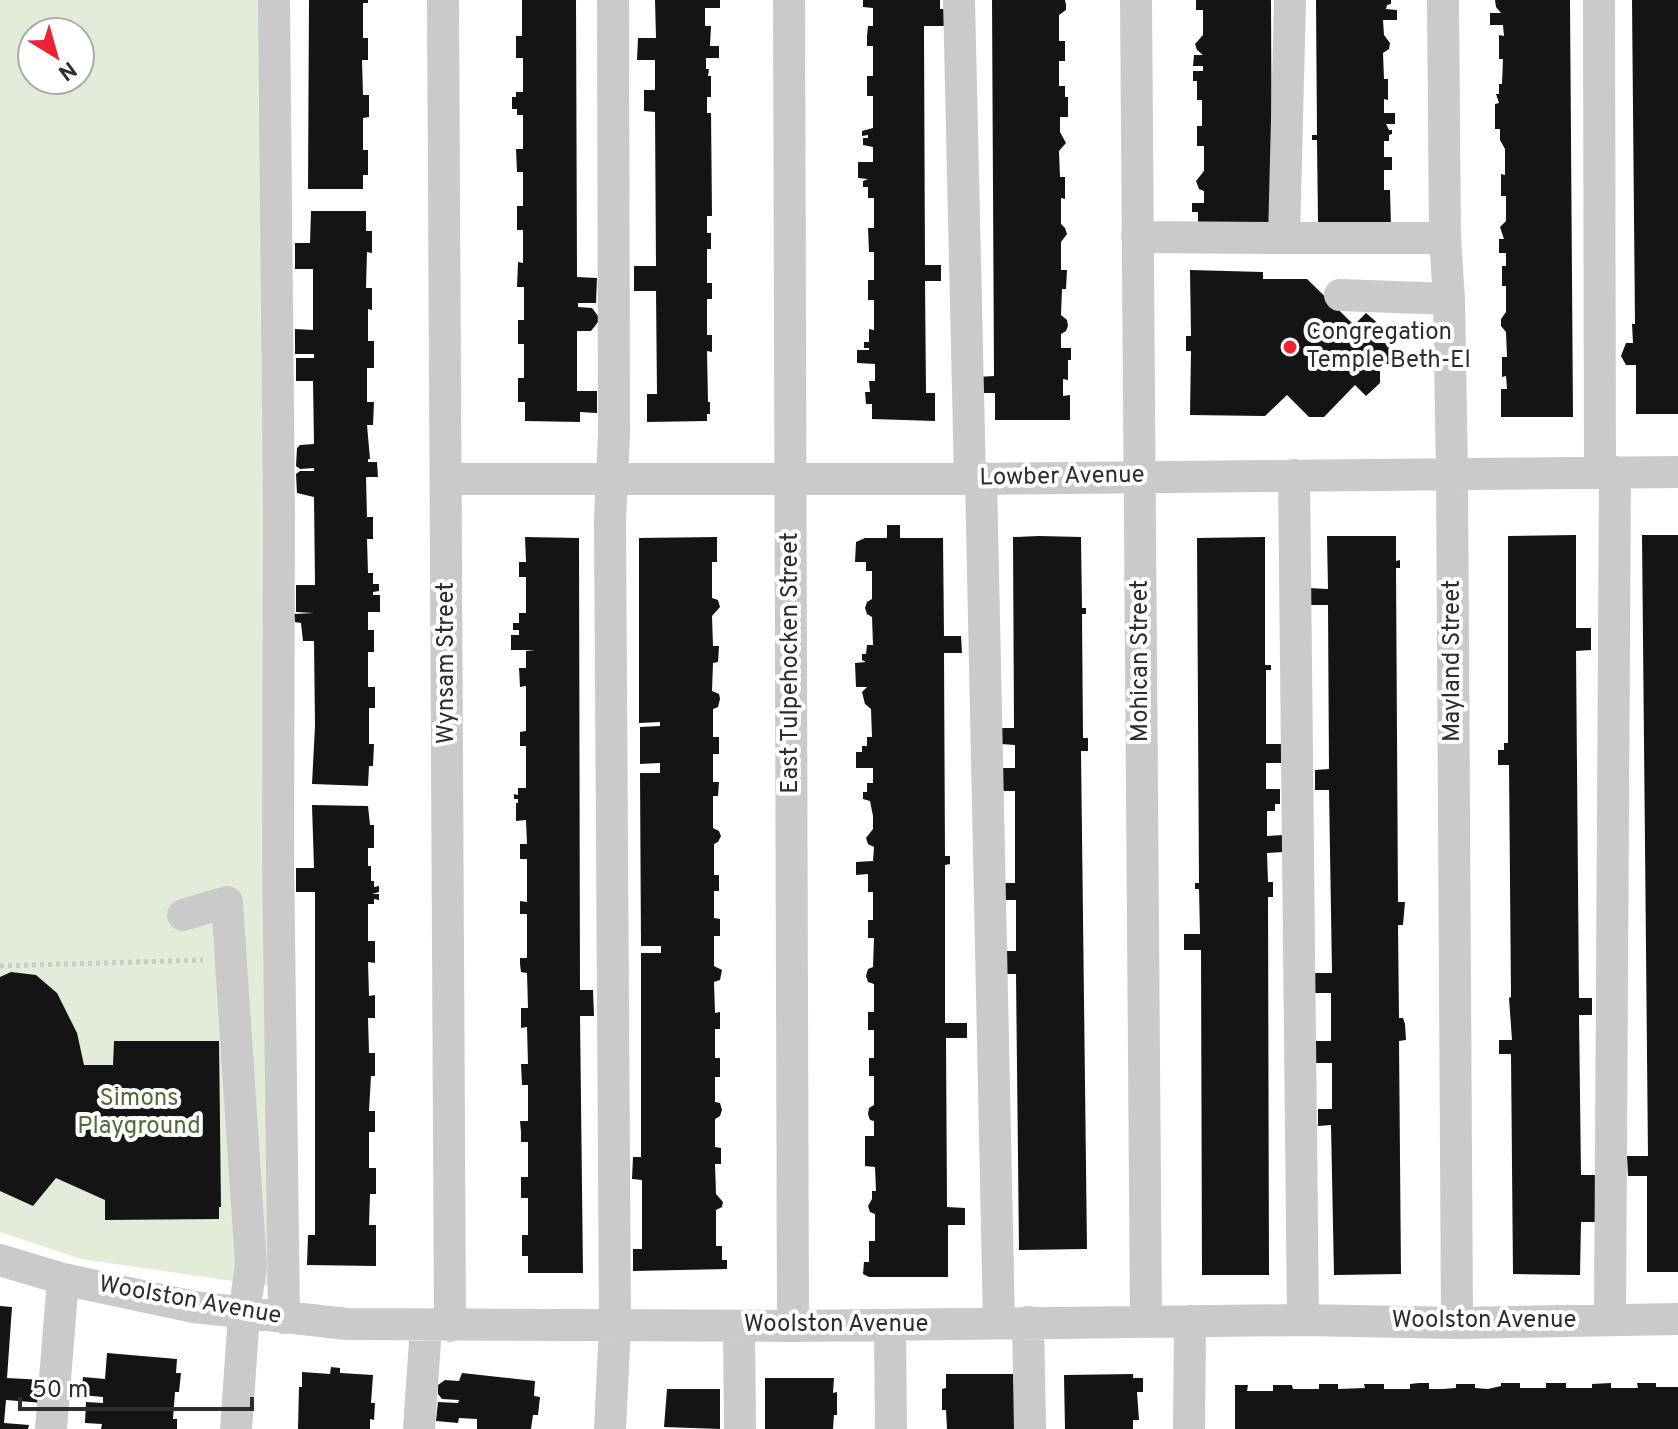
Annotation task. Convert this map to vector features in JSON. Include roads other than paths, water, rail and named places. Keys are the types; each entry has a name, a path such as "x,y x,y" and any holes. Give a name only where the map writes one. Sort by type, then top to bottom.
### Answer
{"street":[{"path":"274,0 279,420 278,854 284,1318"},
{"name":"Wynsam Street","path":"419,1429 438,1326 446,479 443,0"},
{"path":"610,1429 615,1326 613,0"},
{"name":"East Tulpehocken Street","path":"789,0 793,1326"},
{"path":"959,0 975,478 1014,1322 1030,1429"},
{"name":"Mohican Street","path":"1136,0 1146,1322"},
{"path":"1284,238 1290,0"},
{"name":"Mayland Street","path":"1443,0 1445,238 1452,474 1457,1323"},
{"path":"1599,0 1607,472 1610,1319"},
{"path":"1137,237 1445,238"},
{"path":"1340,295 1449,299"},
{"name":"Lowber Avenue","path":"446,479 1678,472"},
{"path":"1294,475 1303,1320"},
{"path":"183,915 227,902 251,1265 244,1314 236,1429"},
{"name":"Woolston Avenue","path":"0,1260 63,1279 194,1307 347,1324 890,1326 1014,1322 1303,1320 1457,1323 1678,1319"},
{"path":"51,1429 63,1279"},
{"path":"1189,1429 1190,1321"},
{"path":"739,1326 740,1429"},
{"path":"890,1326 891,1429"}],"place":[{"name":"Congregation Temple Beth-El","path":"1290,347"}],"park label":[{"name":"Simons Playground","path":"139,1113"}]}
